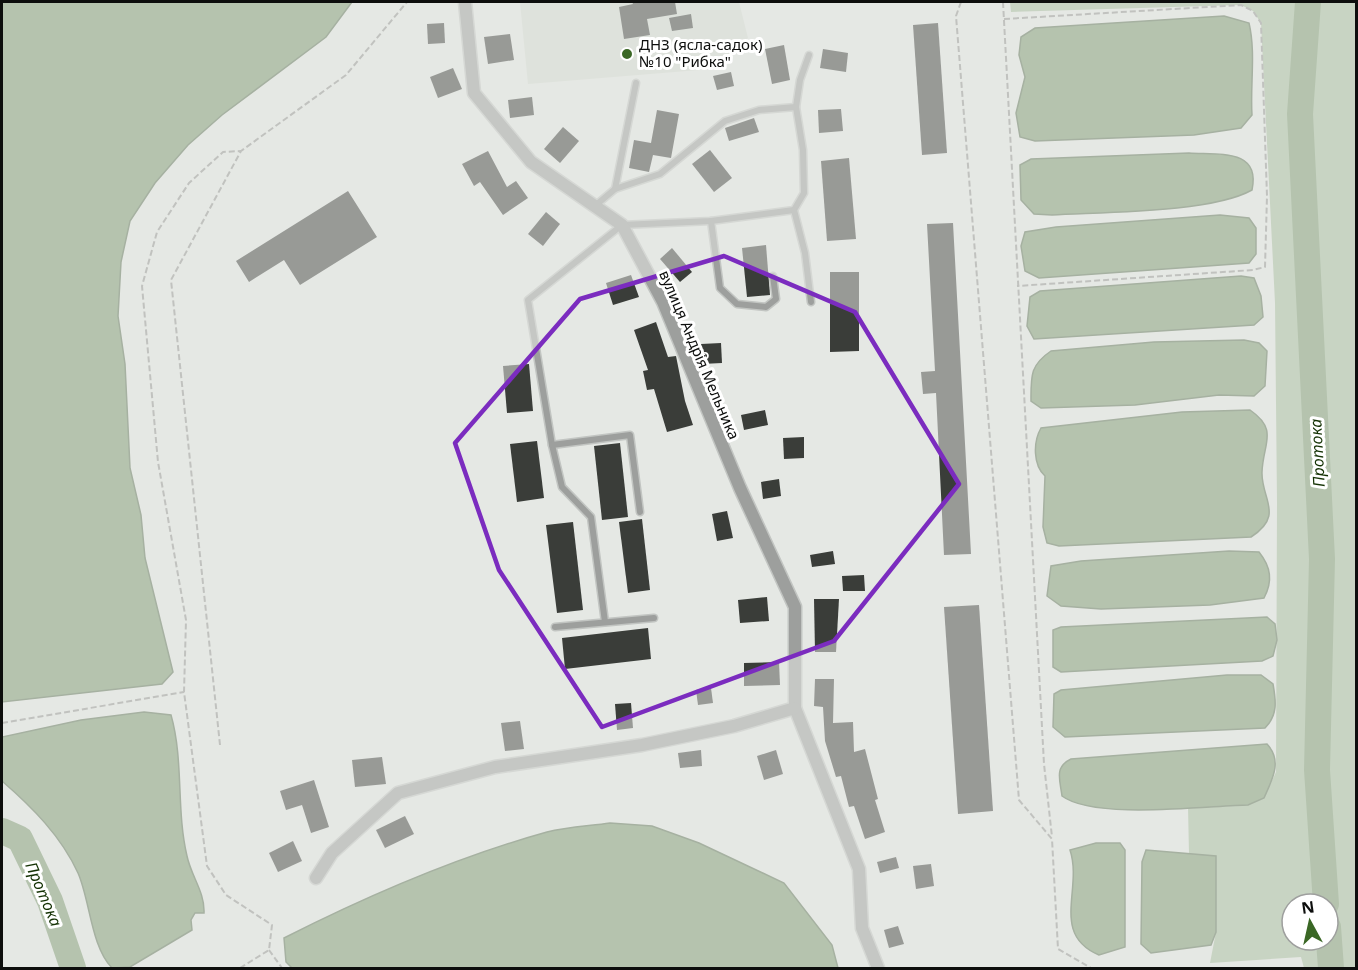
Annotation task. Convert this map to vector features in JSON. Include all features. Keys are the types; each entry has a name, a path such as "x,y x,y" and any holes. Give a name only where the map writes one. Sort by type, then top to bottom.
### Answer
{"street":[{"name":"вулиця Андрія Мельника","path":"465,2 474,93 531,162 622,225 663,302 740,488 795,607 795,708 859,869 862,928 878,969"},
{"path":"316,878 332,853 398,794 495,767 653,743 734,726 795,708"}],"lane":[{"path":"809,54 800,80 796,107 803,150 804,193 794,210 805,253 811,302"},
{"path":"615,189 636,83"},
{"path":"596,205 615,189 660,174 725,121 759,110 796,107"},
{"path":"605,622 591,517 562,487 552,446 528,300 622,225 711,221 794,210"},
{"path":"711,221 720,288 737,304 766,307 776,299 773,276"},
{"path":"552,446 630,435 640,512"},
{"path":"555,627 654,618"}],"path":[{"path":"220,745 171,280 241,151 346,75 407,2"},
{"path":"961,2 956,16 1019,800 1052,839"},
{"path":"1003,2 1044,764 1052,839 1058,949 1091,969"},
{"path":"1004,20 1241,5 1253,11 1261,23 1265,90 1267,196 1265,267 1252,270 1017,286"},
{"path":"241,151 223,152 189,183 157,232 142,286 158,462 186,620 184,692 207,866 226,895 272,925 269,950 282,969"},
{"path":"2,723 184,692"},
{"path":"240,969 269,950"}],"highlighted area":[{"path":"724,256 855,312 959,484 834,641 602,727 499,570 455,443 580,299"}],"shaded area":[{"path":"2,2 352,2 326,37 222,115 188,145 155,183 130,221 121,262 118,316 125,364 130,468 141,515 145,558 173,672 162,684 2,702"},
{"name":"ДНЗ (ясла-садок) №10 \"Рибка\"","path":"520,2 739,2 748,38 711,69 528,84"},
{"path":"1010,2 1356,2 1356,968 1304,968 1301,957 1210,963 1216,932 1216,856 1189,854 1188,807 1248,805 1264,798 1276,772 1275,303 1261,23 1253,11 1241,5 1011,12"},
{"path":"1224,16 1249,23 1251,34 1252,115 1241,128 1194,135 1035,141 1020,137 1016,113 1025,77 1019,55 1021,37 1035,28"},
{"path":"1189,153 1235,156 1244,160 1253,176 1252,190 1234,198 1184,207 1099,213 1034,214 1021,200 1020,165 1031,159"},
{"path":"1220,215 1249,218 1256,228 1256,254 1249,263 1039,278 1025,271 1021,246 1025,232 1056,227"},
{"path":"1241,276 1254,278 1261,296 1263,317 1254,325 1034,339 1027,326 1030,297 1040,291"},
{"path":"1244,340 1259,343 1267,351 1265,386 1254,396 1219,395 1135,405 1041,408 1031,401 1031,385 1035,366 1051,351 1154,342"},
{"path":"1250,410 1259,417 1267,431 1262,472 1269,506 1267,521 1251,537 1059,546 1047,543 1043,527 1045,476 1036,460 1037,440 1041,428 1182,412"},
{"path":"1229,551 1259,552 1266,563 1270,580 1264,598 1210,605 1101,609 1061,606 1047,596 1051,566 1081,561"},
{"path":"1267,617 1275,624 1277,640 1273,656 1262,661 1061,672 1053,667 1053,630 1061,627"},
{"path":"1227,675 1261,675 1273,684 1274,713 1265,728 1065,737 1053,727 1054,694 1061,690"},
{"path":"144,712 171,715 177,750 184,839 189,863 204,905 204,913 195,913 191,920 192,930 130,967 112,968 105,959 95,936 82,884 71,859 45,823 2,781 2,737 81,720"},
{"path":"1267,744 1274,757 1273,777 1264,798 1248,805 1124,810 1099,808 1077,803 1062,796 1059,774 1062,766 1071,759"},
{"path":"610,823 652,826 699,843 784,883 832,945 838,968 292,968 286,962 284,938 347,907 446,865 513,842 555,830"},
{"path":"1096,843 1120,843 1125,850 1125,947 1099,955 1084,946 1076,935 1071,909 1073,865 1070,850"},
{"path":"1146,850 1216,856 1216,932 1211,945 1151,953 1141,944 1142,862"}],"building":[{"path":"632,2 675,2 677,14 647,19 650,35 624,39 619,7 633,4"},
{"path":"691,14 693,28 672,31 669,18"},
{"path":"444,23 445,43 428,44 427,24"},
{"path":"938,23 947,153 922,155 913,25"},
{"path":"510,34 514,60 488,64 484,37"},
{"path":"784,45 790,80 772,84 765,49"},
{"path":"823,49 848,53 846,72 820,68"},
{"path":"453,68 462,89 438,98 430,77"},
{"path":"731,72 734,86 717,90 713,76"},
{"path":"532,97 534,115 510,118 508,100"},
{"path":"841,109 843,131 819,133 818,110"},
{"path":"657,110 679,114 671,158 653,155 649,172 629,168 634,140 651,143"},
{"path":"754,118 759,132 729,141 725,128"},
{"path":"563,127 579,141 560,163 544,149"},
{"path":"710,150 732,178 714,192 692,164"},
{"path":"488,151 507,187 516,181 528,198 503,215 480,182 474,186 462,164"},
{"path":"849,158 856,239 827,241 821,161"},
{"path":"348,191 377,237 300,285 284,260 249,282 236,261"},
{"path":"546,212 560,224 543,246 528,234"},
{"path":"953,223 971,554 944,555 936,393 923,394 921,372 935,371 927,224"},
{"path":"766,245 770,295 747,297 742,248"},
{"path":"672,248 692,272 680,282 660,259"},
{"path":"830,272 859,272 859,351 830,352"},
{"path":"631,275 639,297 613,305 606,283"},
{"path":"656,322 668,357 676,356 685,401 693,425 667,432 654,389 647,390 643,371 648,370 634,330"},
{"path":"721,343 722,363 702,364 701,344"},
{"path":"529,364 533,411 507,413 503,366"},
{"path":"765,410 768,425 744,430 741,415"},
{"path":"804,437 804,458 784,459 783,438"},
{"path":"537,441 544,498 517,502 510,444"},
{"path":"620,443 628,517 602,520 594,446"},
{"path":"779,479 781,496 763,499 761,482"},
{"path":"727,511 733,538 717,541 712,514"},
{"path":"642,519 650,590 628,593 619,522"},
{"path":"573,522 583,610 557,613 546,525"},
{"path":"833,551 835,564 812,567 810,555"},
{"path":"864,575 865,591 843,591 842,576"},
{"path":"767,597 769,621 740,623 738,600"},
{"path":"814,599 839,599 836,652 815,652"},
{"path":"979,605 993,811 958,814 944,607"},
{"path":"648,628 651,659 565,669 562,638"},
{"path":"779,662 780,685 744,686 744,663"},
{"path":"815,679 834,679 833,723 853,722 854,752 865,749 878,799 875,800 885,832 865,839 854,806 849,807 841,776 836,777 825,741 823,707 814,706"},
{"path":"711,688 713,703 698,705 696,690"},
{"path":"631,703 633,728 617,730 615,704"},
{"path":"520,721 524,749 505,751 501,723"},
{"path":"701,750 702,766 680,768 678,753"},
{"path":"776,750 783,774 764,780 757,756"},
{"path":"382,757 386,784 355,787 352,760"},
{"path":"314,780 329,827 311,833 302,805 286,810 280,791"},
{"path":"405,816 414,834 385,848 376,830"},
{"path":"293,841 302,861 278,872 269,853"},
{"path":"896,857 899,868 880,873 877,862"},
{"path":"931,864 934,886 916,889 913,866"},
{"path":"898,926 904,944 889,948 884,930"}],"waterway":[{"name":"Протока","path":"1308,2 1300,114 1322,559 1317,770 1325,892"},
{"name":"Протока","path":"2,831 20,839 50,901 73,968"},
{"name":"Протока","path":"1330,952 1331,968"}],"place":[{"name":"ДНЗ (ясла-садок) №10 \"Рибка\"","path":"627,54"}]}
